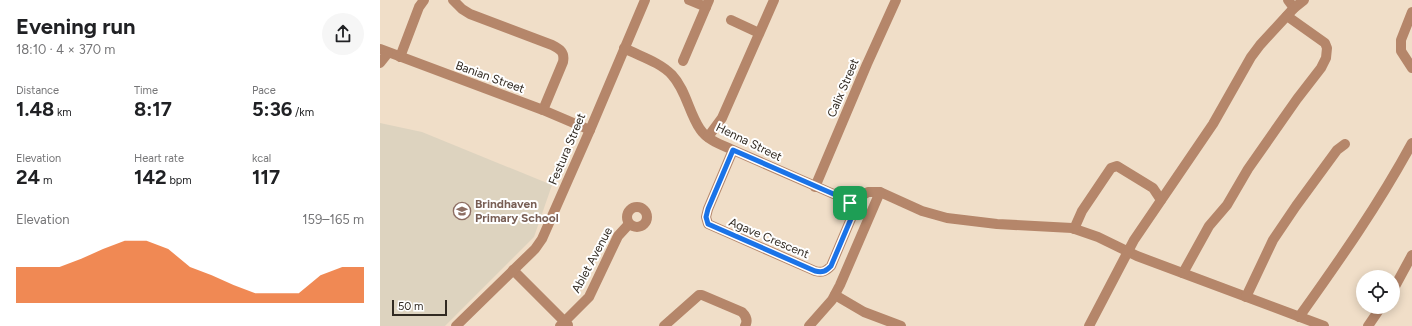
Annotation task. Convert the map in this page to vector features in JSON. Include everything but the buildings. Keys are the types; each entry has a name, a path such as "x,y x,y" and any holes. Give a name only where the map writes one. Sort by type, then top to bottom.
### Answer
{"street":[{"path":"400,57 419,7 424,0"},
{"path":"453,0 462,9 470,14 552,46 563,52 564,55 562,62 543,110"},
{"name":"Festura Street","path":"456,326 535,249 542,239 645,0"},
{"path":"683,61 707,3 689,0"},
{"path":"708,137 722,118 774,0"},
{"name":"Calix Street","path":"815,187 896,0"},
{"path":"1090,326 1127,252 1213,124 1260,44 1287,16 1291,4 1304,0"},
{"path":"1412,12 1401,40 1401,51 1412,68"},
{"path":"1183,273 1209,226 1227,204 1248,169 1322,68 1326,58 1327,48 1324,43 1287,16"},
{"path":"730,20 759,33"},
{"name":"Henna Street","path":"624,48 656,64 671,74 683,93 700,129 708,137 720,145 845,199 850,203"},
{"path":"380,62 384,51"},
{"name":"Banian Street","path":"384,51 543,110 590,130"},
{"path":"1299,317 1398,170 1412,143"},
{"path":"1246,297 1273,240 1337,150 1345,144"},
{"name":"Agave Crescent","path":"733,150 708,209 706,217 708,224 713,227 815,271 824,272 831,266 853,214 853,208 850,203"},
{"path":"1074,229 1082,211 1111,168 1117,166 1153,188 1161,200"},
{"path":"850,203 868,192 880,192 922,211 947,218 997,224 1063,227 1074,229 1098,237 1127,252 1324,326"},
{"path":"809,326 835,295 880,192"},
{"name":"Ablet Avenue","path":"564,324 589,297 618,236 630,224"},
{"path":"1400,277 1412,255"},
{"path":"513,270 564,324"},
{"path":"664,326 699,295 742,312 745,321"},
{"path":"835,295 864,312 901,326"},
{"path":"1368,326 1376,314"}],"shaded area":[{"name":"Brindhaven Primary School","path":"380,123 422,132 552,185 534,237 445,326 380,326"}],"place":[{"name":"Brindhaven Primary School","path":"462,211"}],"route":[{"path":"733,150 845,199 850,203 853,208 853,214 831,266 824,272 815,271 713,227 708,224 706,217 733,150"}]}
